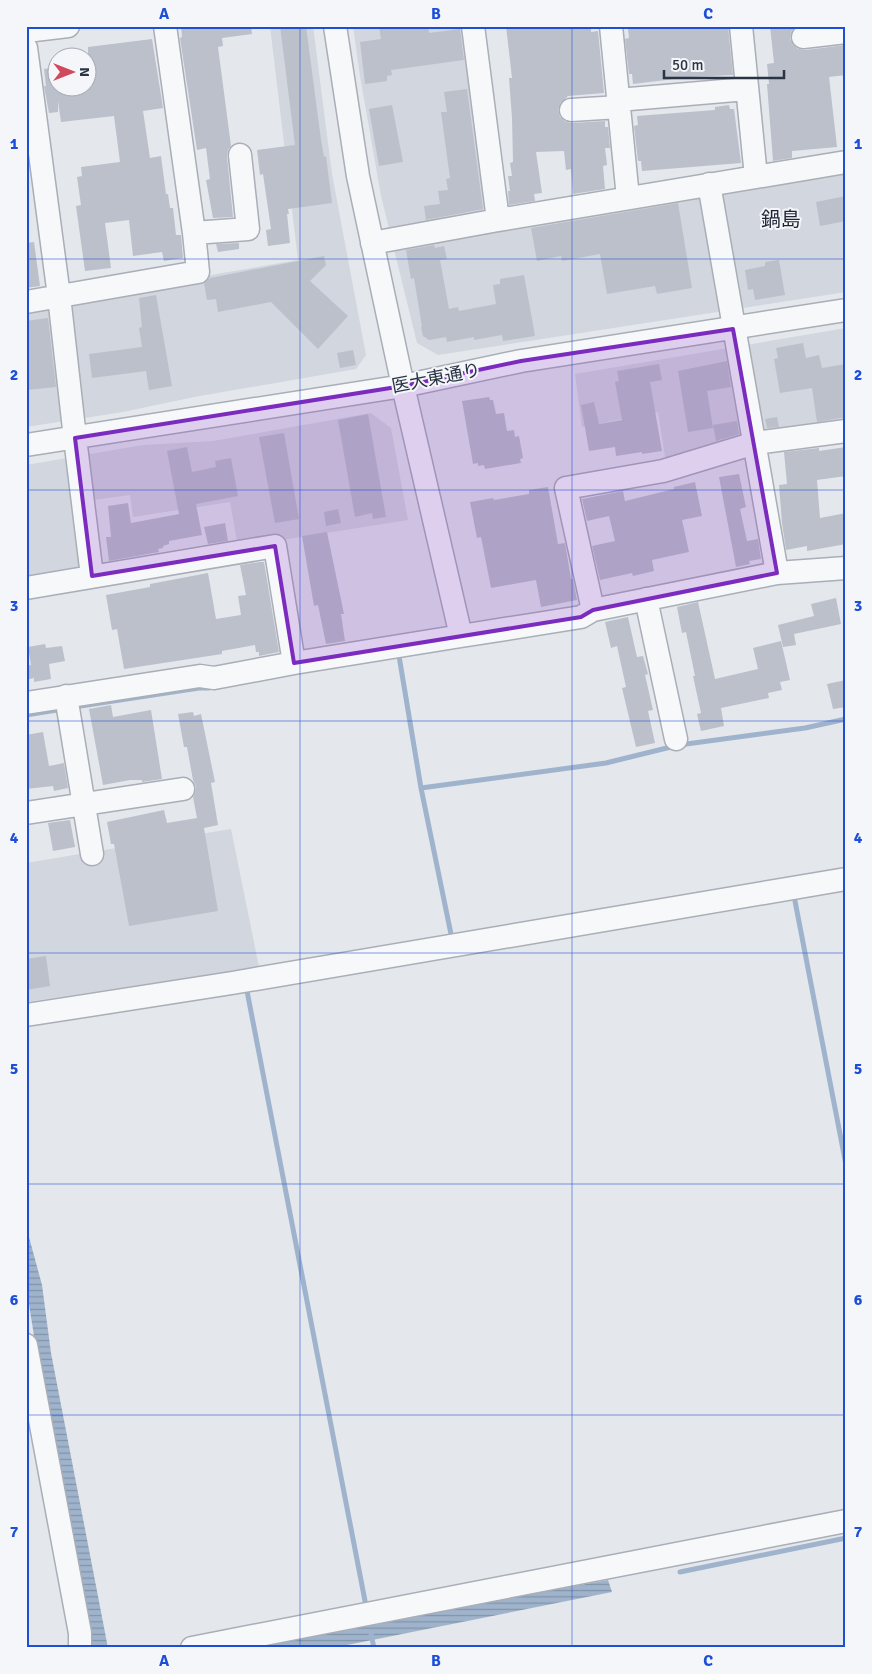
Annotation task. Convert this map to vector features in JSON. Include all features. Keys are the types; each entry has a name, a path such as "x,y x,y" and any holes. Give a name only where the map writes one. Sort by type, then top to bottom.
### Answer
{"street":[{"path":"26,31 68,26"},
{"path":"26,302 198,272 165,26"},
{"path":"335,26 358,176 403,386 461,636"},
{"path":"473,26 498,220"},
{"path":"611,26 628,198"},
{"path":"741,26 756,176"},
{"path":"803,37 846,32"},
{"path":"26,48 59,296 74,438 92,576"},
{"path":"571,110 747,89"},
{"path":"194,233 248,229 240,155"},
{"path":"372,243 846,162"},
{"path":"709,184 777,573"},
{"name":"医大東通り","path":"26,445 403,386 521,361 846,310"},
{"path":"593,610 566,488 663,471 755,443 846,431"},
{"path":"26,588 275,546 294,663"},
{"path":"26,702 67,703 200,676 214,678 294,663 581,617 593,610 647,605 777,573 846,568"},
{"path":"647,605 676,739"},
{"path":"67,703 92,854"},
{"path":"26,813 183,789"},
{"path":"26,1015 300,972 846,879"},
{"path":"26,1344 80,1634 80,1648"},
{"path":"192,1648 846,1521"}],"highlighted area":[{"path":"733,329 777,573 593,610 581,617 294,663 275,546 92,576 75,438 403,386 521,361"}],"shaded area":[{"path":"270,26 313,26 332,174 366,355 356,369 194,397 123,412 26,427 26,307 298,260"},
{"path":"353,26 464,26 491,230 846,170 846,292 438,355 417,343 381,196"},
{"path":"846,328 846,424 666,463 658,412 582,427 575,374"},
{"path":"371,413 391,428 408,520 238,547 230,502 133,517 130,495 78,502 87,572 26,581 26,465 143,445 213,441"},
{"path":"231,829 259,967 26,1002 26,863"}],"water":[{"path":"26,1226 42,1285 51,1353 108,1648 91,1648 37,1355 26,1285"},
{"path":"608,1580 612,1592 332,1648 245,1648 369,1623"}],"building":[{"path":"181,26 251,26 252,34 222,38 223,46 218,47 231,146 227,156 233,217 213,218 206,180 210,179 206,148 197,150 180,38 182,37"},
{"path":"280,26 306,26 321,140 324,157 326,156 332,203 288,209 290,243 268,246 266,230 271,229 263,174 260,175 257,150 295,145"},
{"path":"379,26 428,26 429,33 460,29 464,60 391,70 392,75 387,76 387,81 365,84 360,42 381,39"},
{"path":"506,26 591,26 591,32 598,31 604,93 568,96 560,104 558,110 560,117 566,122 605,121 605,127 608,127 610,148 605,148 607,165 603,166 605,189 573,194 571,169 566,170 564,151 536,152 542,193 534,194 535,201 509,205 508,176 512,176 510,163 513,162 509,78 512,78"},
{"path":"655,26 728,26 733,75 691,77 633,84 632,74 629,74 625,39 629,38 628,29"},
{"path":"770,26 796,26 791,32 790,39 798,49 805,50 846,45 846,75 829,77 837,147 792,151 792,158 773,161 767,84 769,84 767,64 774,63"},
{"path":"152,39 163,108 143,111 150,158 161,156 166,194 168,194 170,208 173,208 176,235 181,235 183,258 164,261 162,252 133,256 129,220 105,223 111,268 85,271 76,206 81,205 77,177 82,176 81,167 120,162 114,116 61,122 58,101 58,112 49,113 44,86 46,86 44,69 48,68 48,98 98,98 98,48 88,47"},
{"path":"467,89 483,209 426,220 424,206 440,204 438,191 448,190 446,179 450,178 441,112 447,112 444,92"},
{"path":"392,105 403,162 379,166 369,109"},
{"path":"729,105 730,109 734,109 741,163 642,171 641,161 638,161 634,126 638,125 637,116 715,110 715,107"},
{"path":"846,196 846,221 820,226 816,202"},
{"path":"678,203 692,288 657,294 655,286 607,294 600,254 562,261 561,256 537,261 531,228"},
{"path":"34,242 40,286 26,288 26,243"},
{"path":"239,243 239,249 218,252 216,244"},
{"path":"434,245 435,248 444,246 447,259 440,260 449,309 458,307 459,311 496,304 493,285 500,284 500,279 524,275 535,336 503,341 502,335 474,340 474,337 447,342 446,337 429,340 423,336 414,278 411,279 406,250"},
{"path":"324,256 326,265 310,281 348,316 318,349 271,302 218,312 216,299 207,300 204,283 210,278"},
{"path":"779,260 785,295 755,300 753,289 748,290 745,270 765,266 765,262"},
{"path":"156,295 172,386 149,390 146,371 92,378 89,354 142,347 139,328 142,327 139,298"},
{"path":"48,318 56,387 26,390 26,321"},
{"path":"803,343 806,358 819,355 822,368 846,364 846,417 817,422 812,388 780,393 774,359 778,358 776,348"},
{"path":"353,350 356,365 340,368 337,353"},
{"path":"727,361 731,387 707,391 713,428 688,432 678,371"},
{"path":"659,364 662,380 650,382 662,451 616,456 615,447 589,451 581,405 594,402 599,424 622,420 615,382 619,381 617,371"},
{"path":"489,397 490,400 493,400 496,414 504,413 507,431 514,430 515,437 519,436 523,458 520,459 521,463 485,469 484,465 478,466 478,463 473,464 462,401"},
{"path":"368,414 386,517 373,519 372,513 355,517 338,420"},
{"path":"777,417 779,427 767,428 765,419"},
{"path":"737,421 739,434 716,441 713,425"},
{"path":"284,433 299,519 275,523 259,437"},
{"path":"187,447 192,472 216,467 215,461 231,458 238,496 196,504 202,535 169,541 169,544 158,549 159,552 109,561 106,537 111,537 108,506 128,503 131,523 179,514 167,451"},
{"path":"846,447 846,476 817,480 820,518 846,513 846,544 807,551 807,546 786,550 779,485 787,484 784,452 819,448 819,451"},
{"path":"739,474 746,507 740,509 747,541 758,539 761,559 749,561 750,564 736,567 719,477"},
{"path":"695,482 702,516 682,520 689,552 652,560 654,571 633,576 632,573 600,580 592,546 615,541 609,516 587,521 582,499 623,491 625,501"},
{"path":"548,487 558,544 565,543 571,579 573,579 577,600 541,607 536,580 491,588 481,537 477,538 470,502 529,494 529,490"},
{"path":"338,509 341,523 326,526 324,512"},
{"path":"225,523 228,541 208,544 204,527"},
{"path":"327,532 344,614 341,614 345,641 326,644 318,605 314,606 302,536"},
{"path":"264,562 279,652 259,656 255,645 222,651 222,654 124,669 117,629 112,630 106,595 208,573 216,619 241,615 238,596 246,595 240,565"},
{"path":"836,598 841,624 794,634 796,645 783,647 778,625 814,616 811,604"},
{"path":"698,602 715,679 758,669 753,648 781,641 790,680 780,682 782,690 768,693 769,698 721,708 724,726 701,731 697,714 701,713 693,676 695,676 686,632 682,633 677,607"},
{"path":"628,617 637,657 643,656 648,674 645,675 653,710 648,711 655,743 636,747 622,688 626,687 617,646 611,648 605,622"},
{"path":"45,644 46,648 62,646 65,661 49,664 51,679 34,682 34,678 26,680 26,666 31,665 28,647"},
{"path":"846,680 846,707 833,709 827,684"},
{"path":"111,705 113,717 151,710 162,779 142,782 142,780 130,780 103,785 89,709"},
{"path":"193,712 194,716 201,714 215,782 211,783 218,825 204,828 218,911 129,926 114,844 111,844 107,822 164,810 167,823 197,818 193,797 196,787 187,747 184,747 178,714"},
{"path":"43,732 49,766 64,763 68,788 54,791 53,786 26,789 26,735"},
{"path":"70,820 75,847 53,851 48,823"},
{"path":"46,956 50,986 26,990 26,959"}],"waterway":[{"path":"399,656 421,788 452,939"},
{"path":"74,707 209,688"},
{"path":"26,715 63,709"},
{"path":"421,788 606,763 679,745 805,728 846,719"},
{"path":"795,901 846,1165"},
{"path":"247,991 366,1606"},
{"path":"680,1572 846,1538"},
{"path":"371,1634 374,1648"}],"district":[{"name":"鍋島","path":"781,219"}]}
